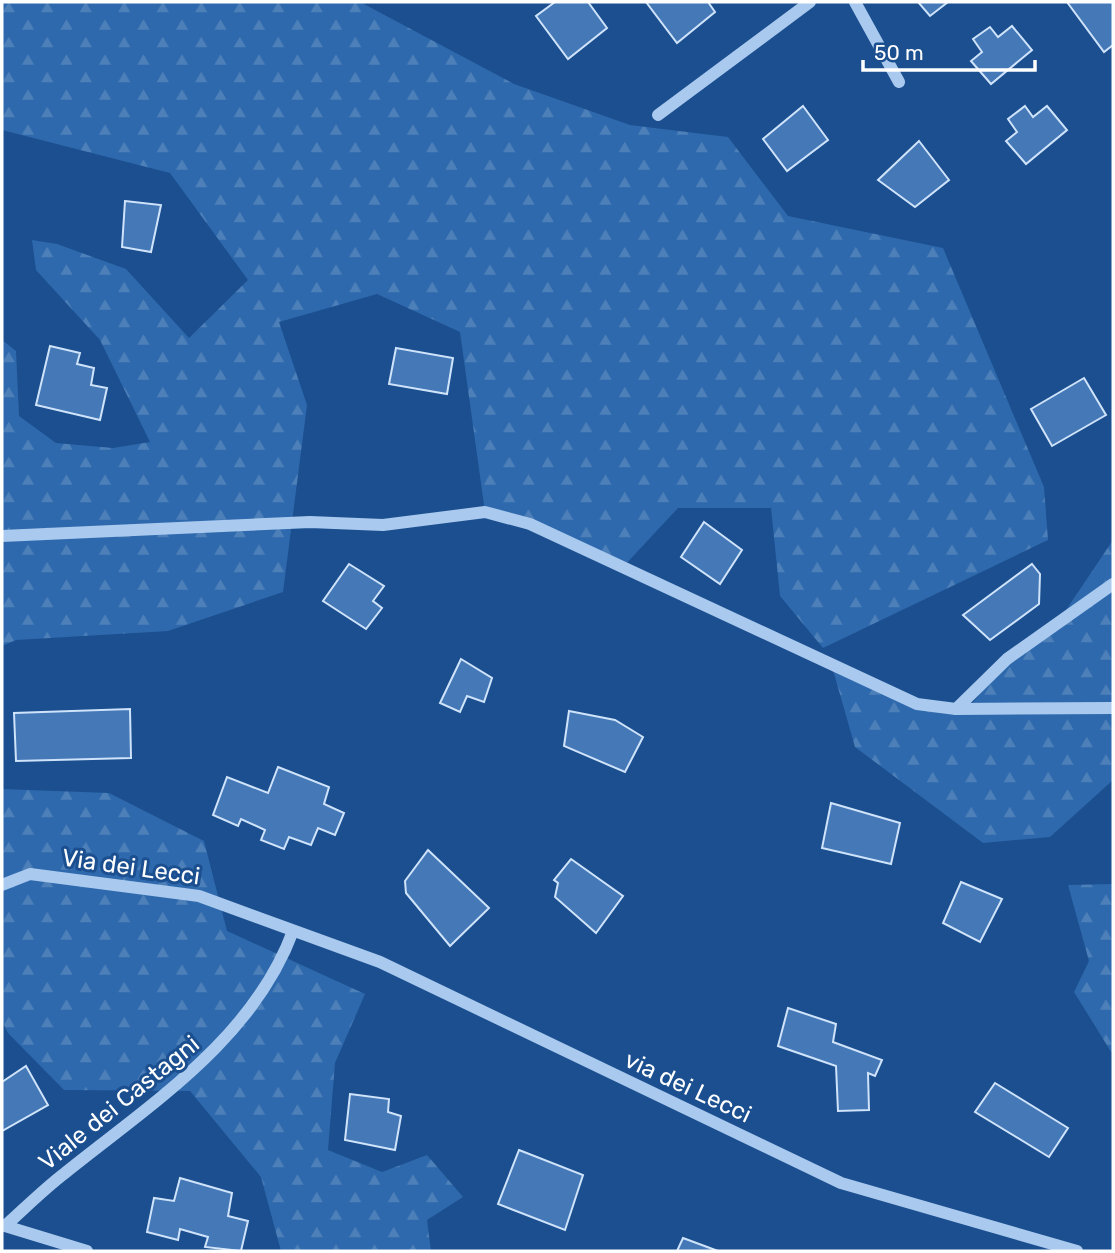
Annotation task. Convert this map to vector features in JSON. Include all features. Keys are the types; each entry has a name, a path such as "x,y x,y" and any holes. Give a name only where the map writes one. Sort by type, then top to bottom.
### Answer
{"street":[{"path":"658,115 810,2"},
{"path":"855,2 899,82"},
{"path":"2,536 310,523 383,525 485,512 530,524 917,704 956,709 1113,708"},
{"path":"956,709 1007,659 1113,584"},
{"name":"Via dei Lecci","path":"2,885 30,874 198,896 293,931"},
{"name":"Viale dei Castagni","path":"3,1226 219,1048 281,965 293,931"},
{"name":"via dei Lecci","path":"293,931 380,962 841,1183 1077,1251"},
{"name":"Viale dei Castagni","path":"3,1226 88,1251"}],"green space":[{"path":"2,2 360,2 514,84 630,125 728,137 788,216 943,248 1044,487 1048,540 823,648 780,596 771,508 678,508 622,568 485,512 460,332 377,294 279,322 307,405 283,592 168,631 16,640 2,646 2,340 16,351 19,416 56,443 113,448 150,442 100,340 36,270 32,240 57,244 126,269 189,338 248,280 170,173 2,130"},
{"path":"1113,540 1113,780 1050,837 983,843 855,747 831,663 917,704 968,709 1007,659 1058,622"},
{"path":"2,789 109,793 204,841 227,931 365,994 335,1063 328,1150 382,1172 427,1155 463,1197 427,1220 431,1251 281,1251 261,1177 190,1091 64,1090 8,1033 2,1021"},
{"path":"1113,884 1113,1055 1074,992 1089,961 1068,885"}],"building":[{"path":"555,2 588,2 607,28 568,59 536,16"},
{"path":"646,2 708,2 715,12 677,43"},
{"path":"918,2 948,2 930,16"},
{"path":"1067,2 1113,2 1113,45 1104,52"},
{"path":"1012,26 1032,50 991,84 971,61 982,52 973,39 990,27 998,37"},
{"path":"803,106 828,140 787,171 763,139"},
{"path":"1025,106 1033,117 1047,106 1067,130 1026,164 1006,141 1017,132 1008,119"},
{"path":"919,141 949,180 915,207 878,180"},
{"path":"125,201 161,205 151,252 122,247"},
{"path":"50,346 80,353 77,364 94,368 91,385 107,388 100,420 36,405"},
{"path":"396,348 453,358 447,394 389,384"},
{"path":"1084,378 1106,415 1052,446 1031,409"},
{"path":"704,522 742,550 720,584 681,557"},
{"path":"349,564 384,586 373,601 382,608 366,629 323,601"},
{"path":"1032,564 1040,574 1039,604 990,640 963,615"},
{"path":"461,659 492,678 484,702 467,696 460,712 440,703"},
{"path":"130,709 131,758 16,761 14,713"},
{"path":"569,711 615,720 643,737 625,772 564,746"},
{"path":"278,767 329,787 324,804 344,813 335,835 318,828 311,845 289,837 284,849 261,840 265,830 241,819 238,826 213,815 227,777 268,793"},
{"path":"831,803 900,823 891,864 822,848"},
{"path":"428,850 489,908 450,946 406,893 405,881"},
{"path":"571,859 623,896 596,933 555,897 558,883 554,880"},
{"path":"961,882 1002,899 980,942 943,923"},
{"path":"788,1008 836,1024 833,1042 882,1060 875,1076 868,1073 869,1110 838,1111 836,1066 778,1046"},
{"path":"26,1066 48,1105 2,1131 2,1082"},
{"path":"995,1083 1068,1128 1049,1157 975,1112"},
{"path":"350,1094 389,1099 388,1112 401,1116 395,1150 345,1140"},
{"path":"519,1150 583,1175 565,1230 498,1204"},
{"path":"180,1178 232,1193 228,1216 248,1221 241,1251 205,1247 208,1237 180,1229 178,1240 147,1232 154,1198 174,1201"},
{"path":"683,1238 718,1251 677,1251"}]}
